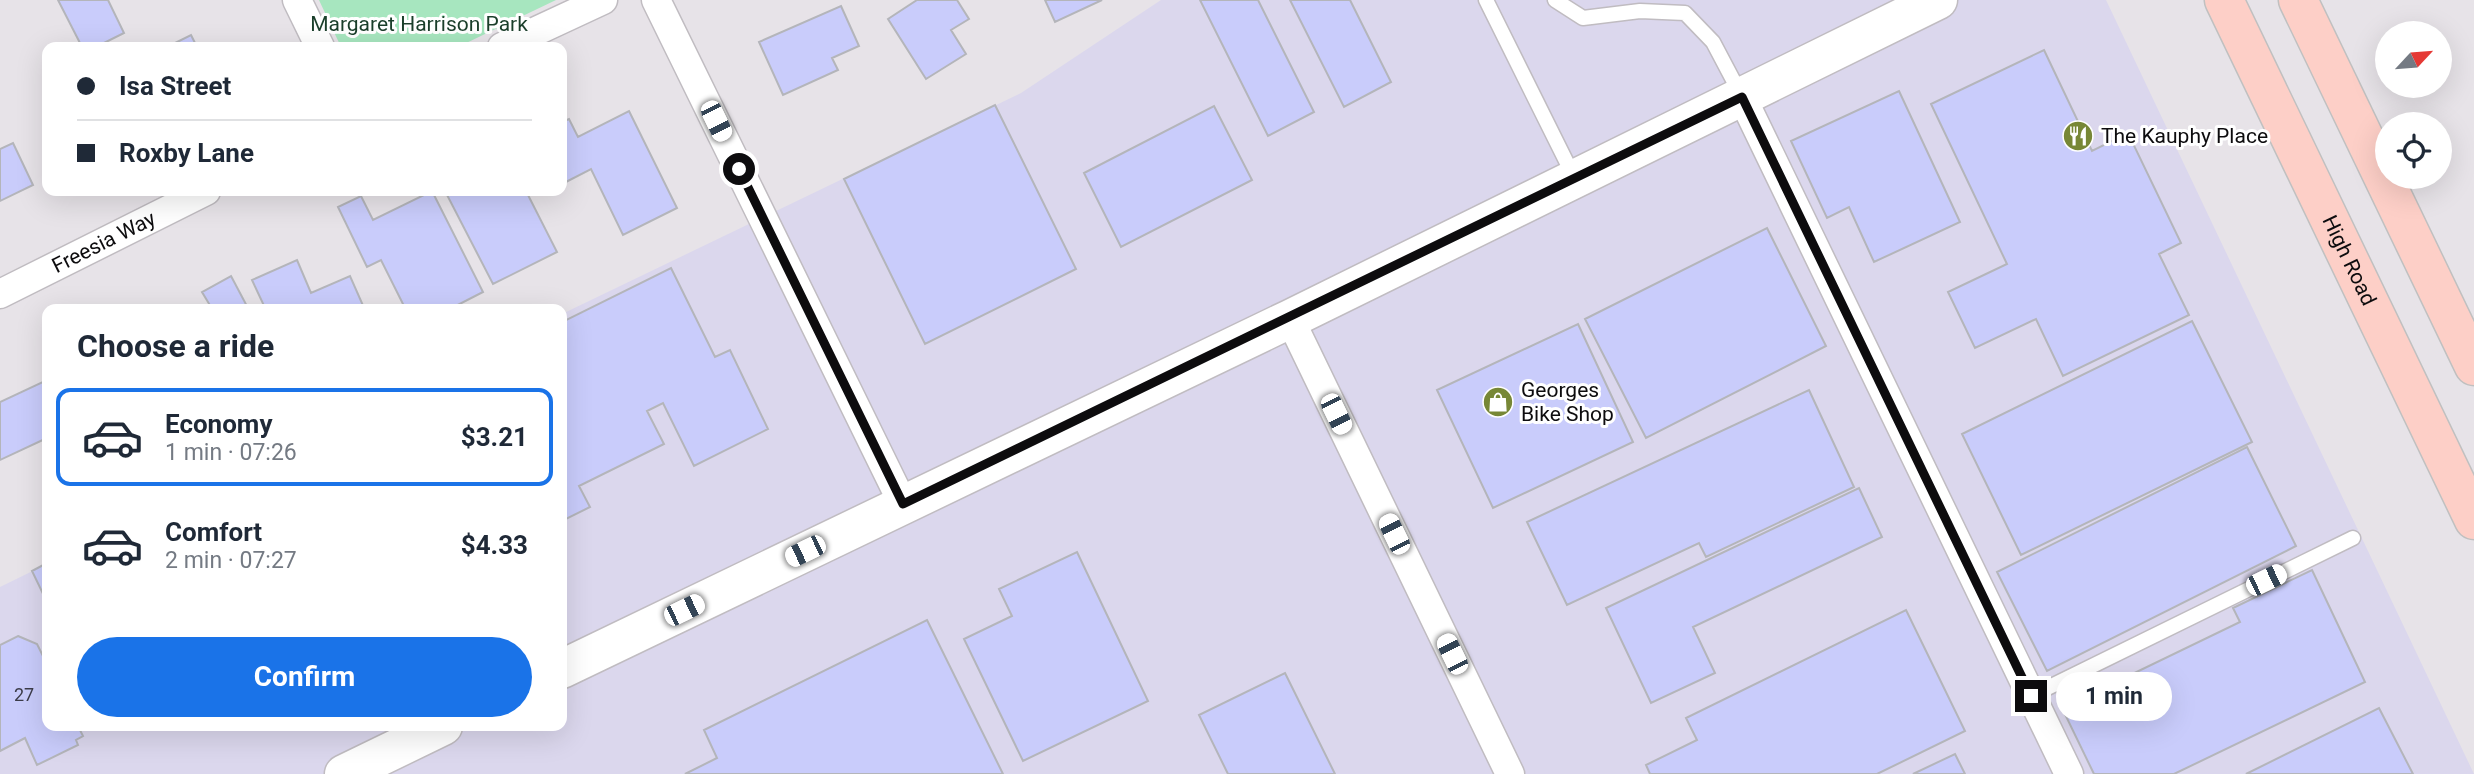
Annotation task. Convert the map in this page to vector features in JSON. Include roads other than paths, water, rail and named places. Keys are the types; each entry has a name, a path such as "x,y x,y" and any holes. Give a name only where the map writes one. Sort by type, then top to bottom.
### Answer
{"main road":[{"name":"High Road","path":"2224,0 2474,520"},
{"path":"2298,0 2474,366"}],"street":[{"path":"297,0 318,42"},
{"path":"513,42 603,0"},
{"path":"656,0 903,504"},
{"path":"567,667 1575,180 1924,3"},
{"path":"1742,97 2069,774"},
{"name":"Freesia Way","path":"0,294 196,196"},
{"path":"1290,319 1510,774"},
{"path":"344,774 433,731"}],"lane":[{"path":"1486,0 1575,180"},
{"path":"1555,0 1583,18 1640,11 1685,13 1713,42 1742,97"},
{"path":"2031,696 2353,538"}],"place":[{"name":"The Kauphy Place","path":"2078,136"},
{"name":"Georges Bike Shop","path":"1498,402"}],"park label":[{"name":"Margaret Harrison Park","path":"419,24"}]}
